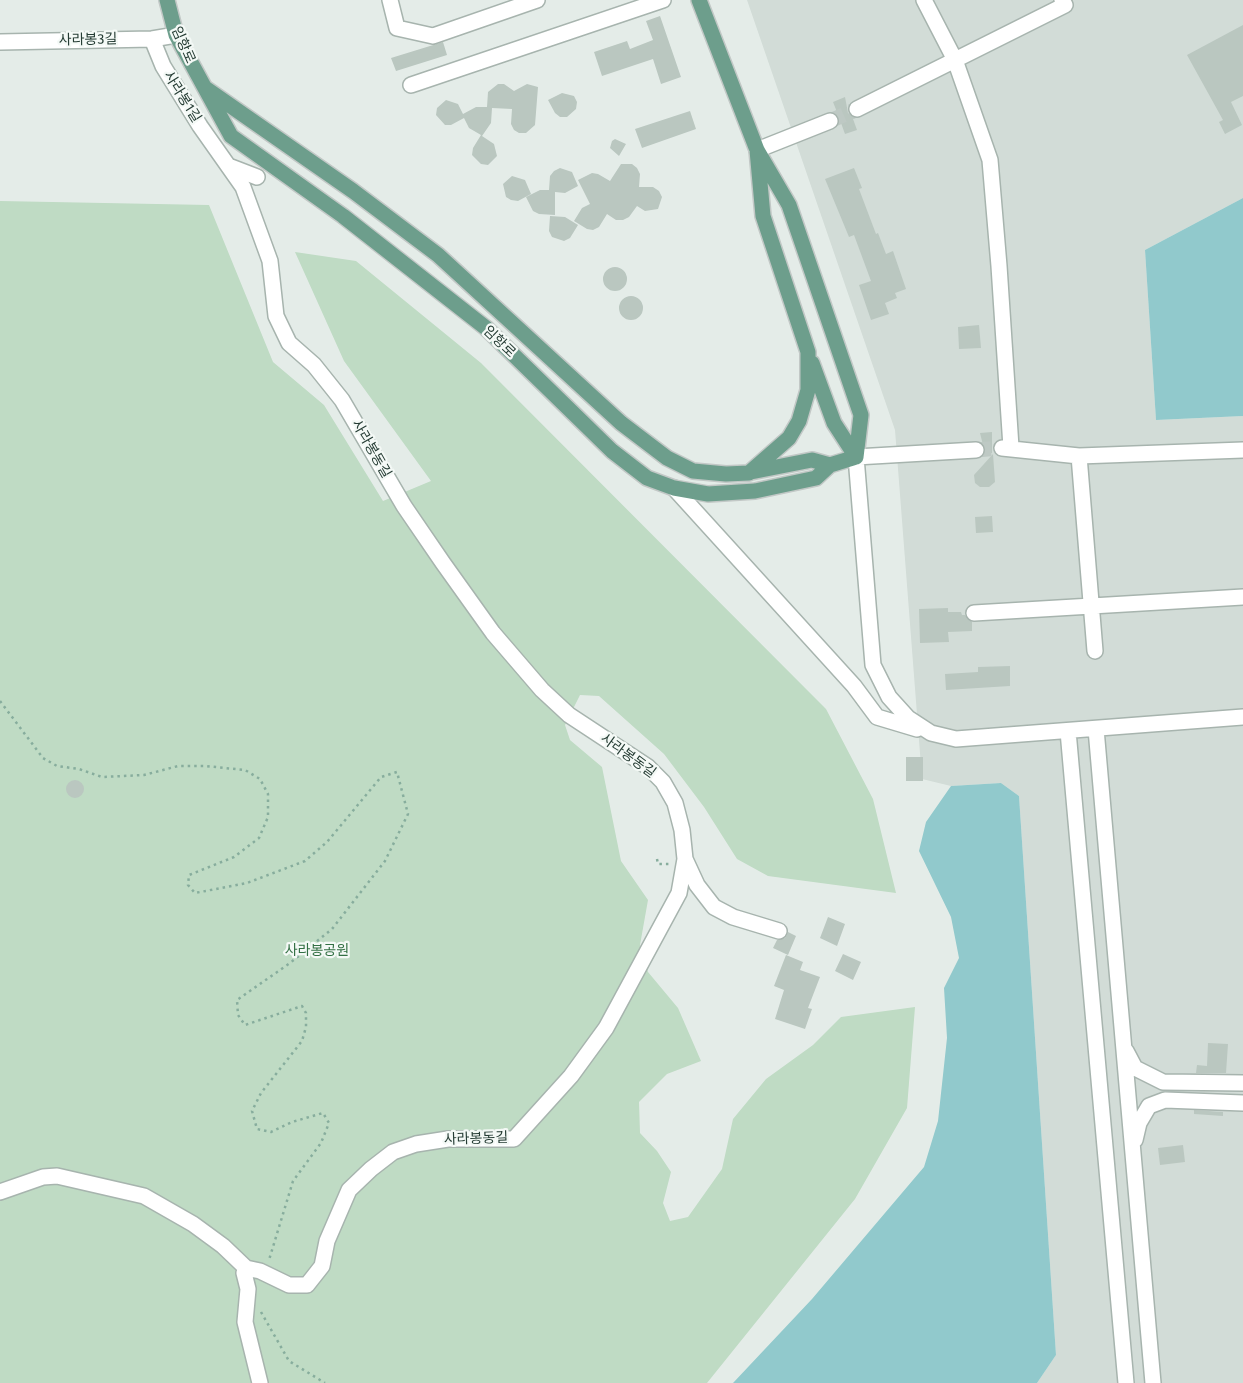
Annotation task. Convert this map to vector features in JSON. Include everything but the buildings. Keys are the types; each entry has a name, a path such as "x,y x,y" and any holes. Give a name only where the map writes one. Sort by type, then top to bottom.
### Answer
{"main road":[{"name":"임항로","path":"167,0 176,35 231,136 343,216 486,328 612,451 647,478 674,488 708,494 754,491 816,478 830,465 856,457"},
{"path":"699,0 756,150 789,205 861,416 856,457"},
{"name":"임항로","path":"205,88 353,191 438,255 621,423 667,458 693,471 726,474 750,472 812,460 830,465"},
{"path":"756,150 763,216 808,352 834,423 856,457"},
{"path":"750,472 790,438 799,421 808,390 808,352"}],"street":[{"path":"390,0 397,28 433,36 537,0"},
{"path":"411,85 663,0"},
{"path":"924,0 956,60 990,160 1000,266 1005,448 1080,456 1243,450"},
{"path":"857,109 1065,5 1062,0"},
{"name":"사라봉3길","path":"0,42 152,39 176,35"},
{"name":"사라봉1길","path":"152,39 163,66 218,151"},
{"path":"756,150 830,121"},
{"name":"사라봉동길","path":"0,1192 42,1177 57,1176 144,1196 193,1224 223,1246 246,1268 260,1271 289,1285 307,1285 322,1266 327,1240 349,1190 393,1152 416,1144 448,1139 514,1139 571,1076 606,1028 679,893 685,860 682,830 675,803 663,782 648,767 569,715 542,690 493,633 404,506 342,400 314,365 289,343 276,316 270,260 243,187 231,167 218,151"},
{"path":"231,167 256,177"},
{"path":"931,733 908,718 888,697 873,665 856,457 976,450"},
{"path":"1080,456 1095,651"},
{"path":"674,488 854,686 878,717 956,739 1243,717"},
{"path":"974,613 1243,597"},
{"path":"1096,729 1153,1383"},
{"path":"1068,731 1126,1383"},
{"path":"685,860 697,885 714,907 733,917 779,931"},
{"path":"1123,1045 1135,1068 1147,1076 1163,1082 1243,1084"},
{"path":"1132,1152 1138,1123 1149,1106 1165,1100 1243,1103"},
{"path":"246,1268 244,1273 248,1289 245,1322 260,1383"}],"path":[{"path":"0,701 43,758 57,766 79,769 102,776 144,775 178,766 205,766 245,770 260,779 268,794 268,817 259,838 234,856 189,875 188,885 195,893 246,883 305,861 327,842 381,777 397,772 408,814 385,861 332,928 290,963 237,1000 238,1015 246,1025 302,1006 306,1013 302,1041 261,1093 252,1110 257,1129 271,1132 292,1122 323,1113 329,1123 321,1143 292,1181 266,1275"},
{"path":"248,1289 289,1360 325,1383"}],"shaded area":[{"path":"747,0 1243,0 1243,198 1145,250 1156,420 1243,416 1243,1383 1037,1383 1056,1355 1019,796 1001,783 951,786 922,779 895,430"}],"green space":[{"name":"사라봉공원","path":"0,201 209,205 273,362 324,405 383,501 431,481 344,361 295,252 356,261 481,363 826,709 873,799 896,893 768,876 737,859 704,807 664,754 599,696 580,695 565,725 570,740 602,767 621,861 648,900 640,945 648,972 678,1008 701,1061 667,1074 639,1102 640,1133 657,1151 671,1172 663,1203 670,1221 688,1217 722,1169 733,1119 766,1079 813,1045 841,1017 915,1007 907,1108 855,1199 707,1383 0,1383"}],"water":[{"path":"1243,198 1243,416 1156,420 1145,250"},
{"path":"1001,783 1019,796 1056,1355 1037,1383 733,1383 812,1299 924,1167 938,1121 947,1038 944,988 959,958 951,917 919,851 926,822 951,786"}],"tunnel":[{"path":"830,121 857,109"},
{"path":"976,450 1000,448"}]}
